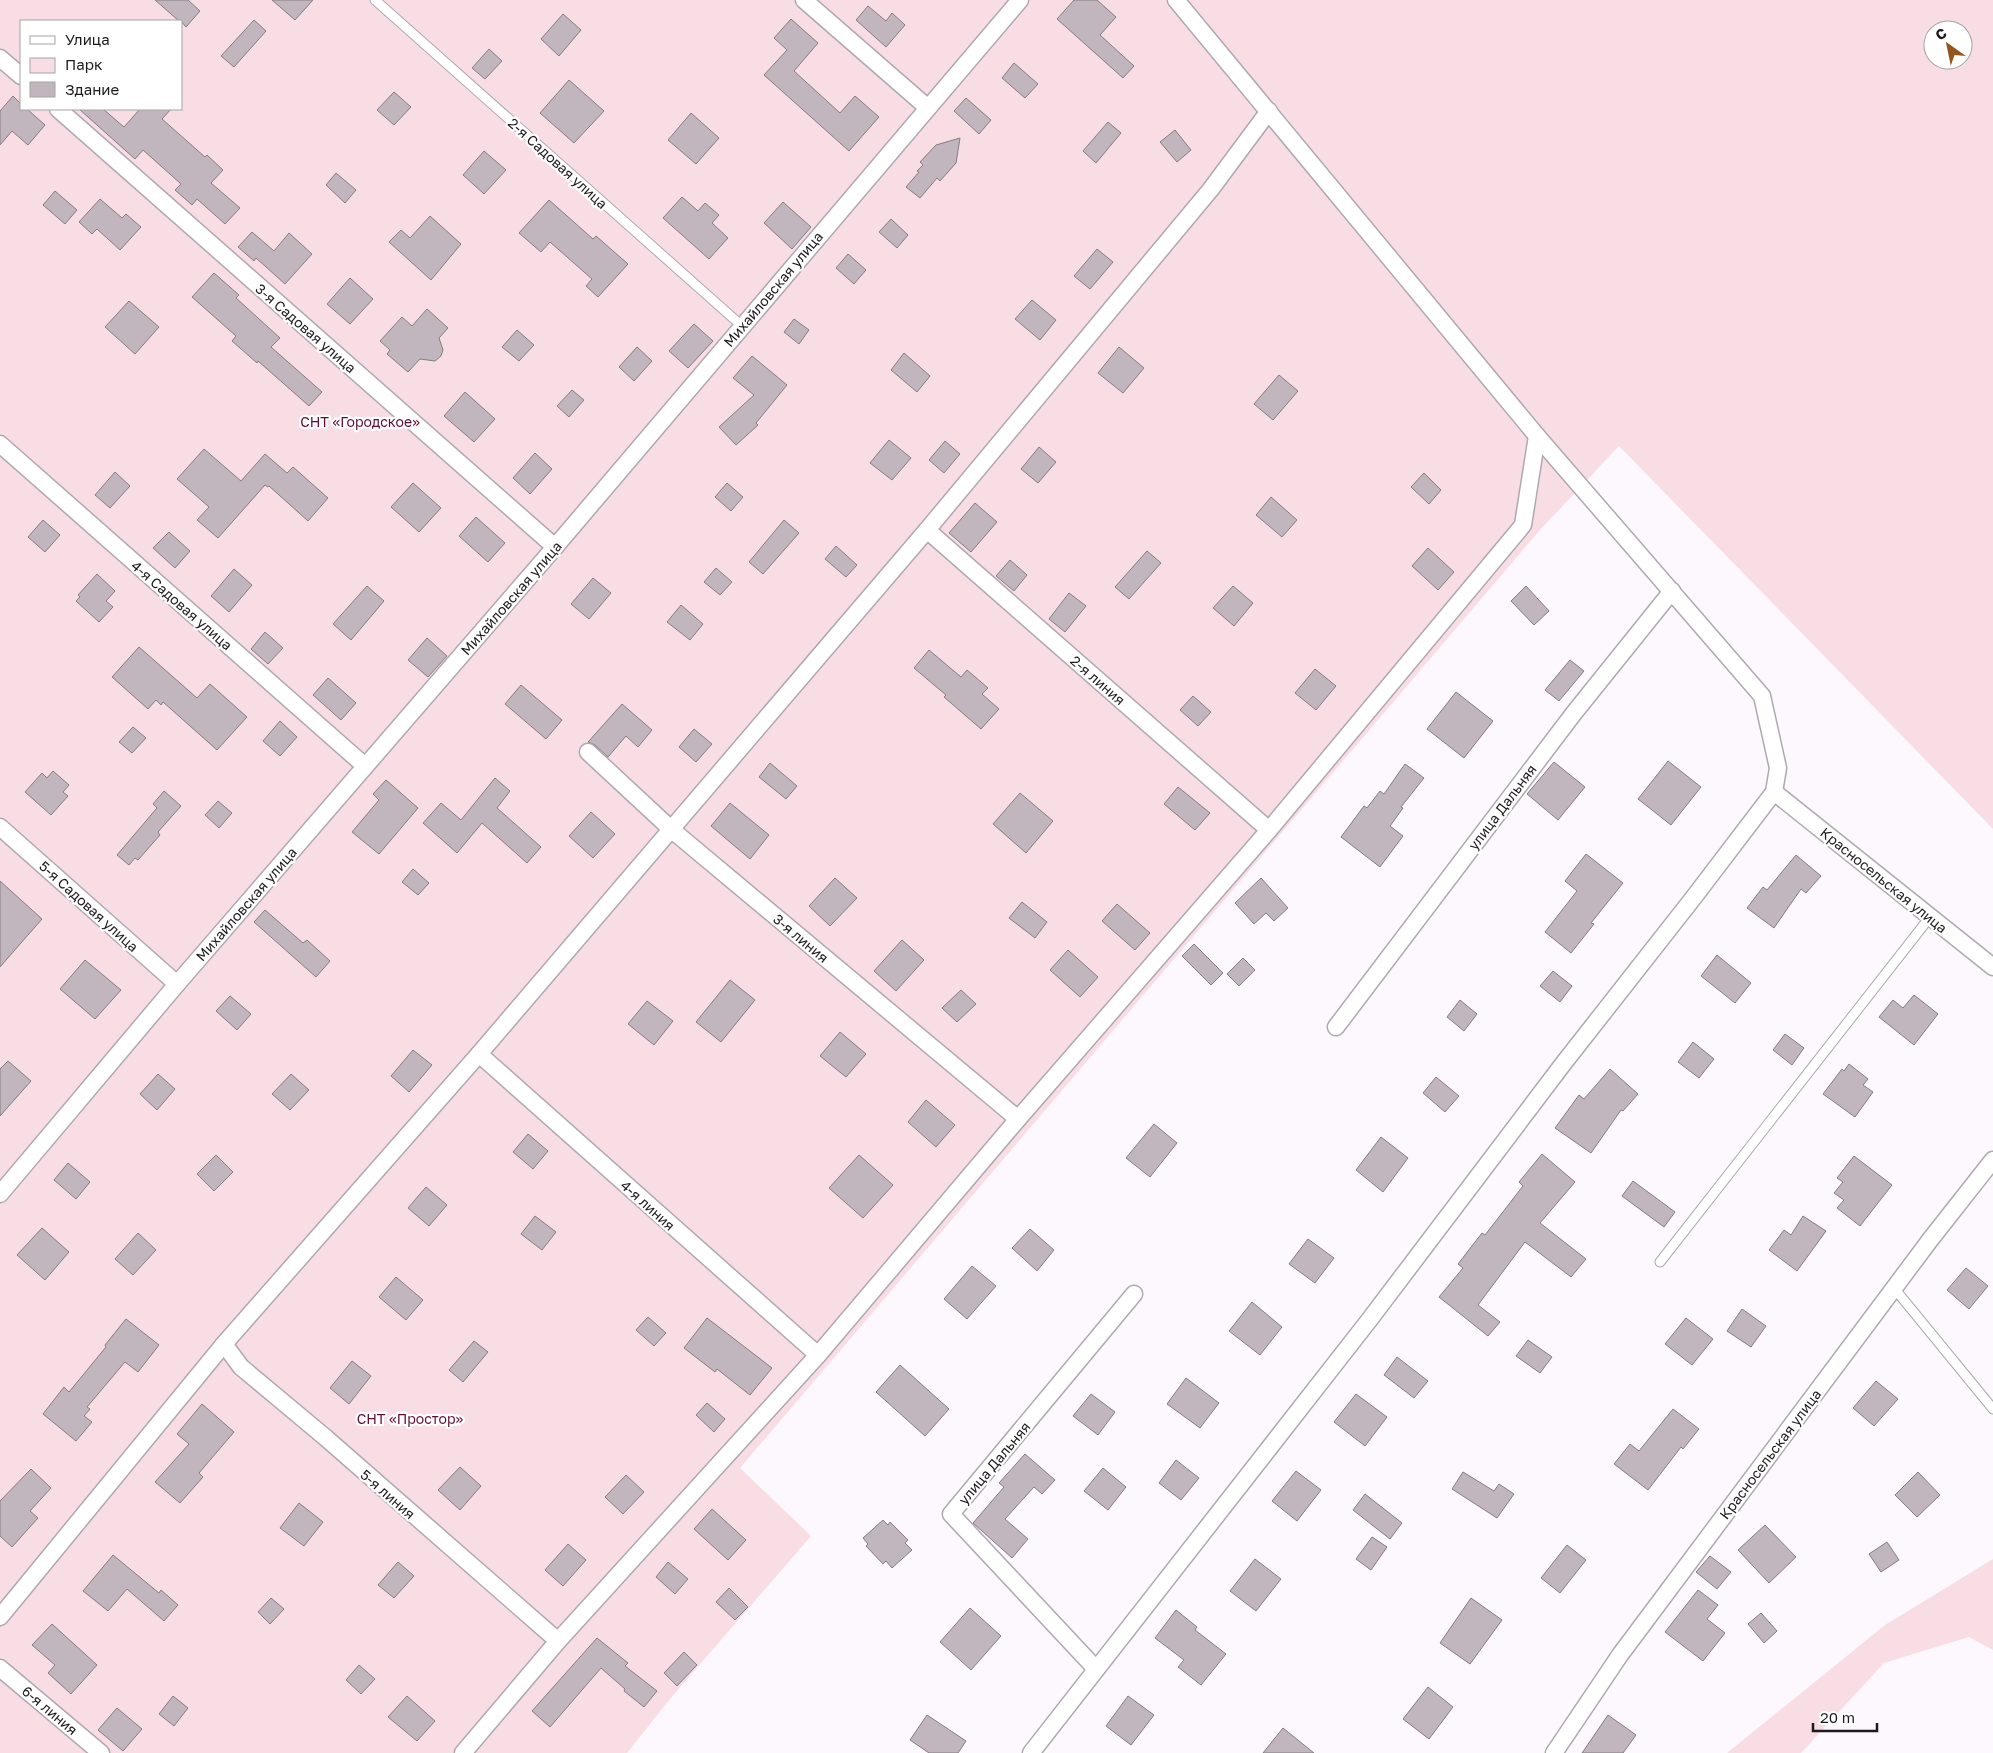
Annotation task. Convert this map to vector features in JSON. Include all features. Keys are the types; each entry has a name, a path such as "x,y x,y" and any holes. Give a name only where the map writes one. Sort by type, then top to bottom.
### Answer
{"street":[{"path":"804,0 928,108"},
{"name":"Михайловская улица","path":"0,1194 177,984 555,547 1020,0"},
{"path":"1031,1753 1370,1319 1562,1064 1694,898 1774,792 1778,768 1762,696 1537,436 1176,0"},
{"path":"0,58 20,75"},
{"name":"3-я Садовая улица","path":"59,110 555,547"},
{"path":"0,1617 224,1344 479,1054 926,530 1211,189 1269,112"},
{"path":"464,1753 558,1641 818,1355 1018,1119 1269,830 1523,525 1537,436"},
{"name":"4-я Садовая улица","path":"0,444 365,766"},
{"name":"2-я линия","path":"926,530 1269,830"},
{"name":"улица Дальняя","path":"1336,1027 1574,713 1672,590"},
{"name":"3-я линия","path":"588,752 672,830 1018,1119"},
{"name":"Красносельская улица","path":"1774,792 1993,968"},
{"name":"5-я Садовая улица","path":"0,827 177,984"},
{"name":"4-я линия","path":"479,1054 818,1355"},
{"name":"Красносельская улица","path":"1554,1753 1620,1655 1894,1288 1993,1160"},
{"name":"улица Дальняя","path":"1096,1669 951,1514 1134,1294"},
{"name":"5-я линия","path":"224,1344 241,1367 326,1438 558,1641"},
{"name":"6-я линия","path":"0,1668 101,1753"}],"lane":[{"name":"2-я Садовая улица","path":"375,0 742,326"},
{"path":"1660,1262 1930,917"},
{"path":"1894,1288 1993,1409"}],"green space":[{"path":"0,0 1993,0 1993,829 1619,446 1539,531 740,1468 811,1536 670,1699 627,1753 0,1753"},
{"path":"1993,1559 1993,1650 1969,1637 1884,1663 1801,1753 1727,1753 1885,1625"}],"building":[{"path":"155,0 188,0 200,11 186,27 182,20 178,20"},
{"path":"272,0 313,0 295,20"},
{"path":"1074,0 1097,0 1116,17 1100,35 1134,66 1123,78 1057,19"},
{"path":"868,6 886,21 892,13 905,25 886,47 856,20"},
{"path":"563,14 581,30 559,56 541,39"},
{"path":"791,19 818,43 794,71 840,113 855,96 879,117 849,151 764,75 787,50 774,38"},
{"path":"254,20 266,31 234,67 221,56"},
{"path":"489,49 502,61 485,79 472,68"},
{"path":"1014,63 1038,84 1025,98 1002,78"},
{"path":"569,80 604,111 574,143 540,113"},
{"path":"394,92 411,107 394,125 377,110"},
{"path":"13,96 20,103 20,110 28,110 45,125 28,145 12,131 0,145 0,111"},
{"path":"966,98 991,120 979,134 954,111"},
{"path":"80,110 104,110 124,127 139,110 170,110 162,119 205,157 207,155 223,170 211,183 240,208 225,224 197,199 192,205 175,190 181,184 143,150 135,159"},
{"path":"691,113 719,138 696,164 668,140"},
{"path":"1108,122 1121,133 1096,163 1083,151"},
{"path":"1175,130 1191,150 1177,162 1160,142"},
{"path":"960,138 956,163 940,181 937,178 920,198 906,187 923,165 920,162 936,145"},
{"path":"484,151 506,170 484,194 463,175"},
{"path":"336,173 356,190 345,203 326,185"},
{"path":"55,191 77,210 65,224 43,205"},
{"path":"682,197 698,211 705,203 719,215 712,223 728,238 709,259 663,218"},
{"path":"100,199 122,218 126,214 141,227 120,250 97,229 92,234 79,222"},
{"path":"549,200 593,239 596,236 628,264 598,297 586,286 592,279 550,242 541,252 519,233"},
{"path":"783,202 811,227 792,249 764,223"},
{"path":"430,216 461,244 431,280 389,242 401,230 410,238"},
{"path":"891,219 908,235 897,248 879,232"},
{"path":"252,232 274,251 289,233 312,254 285,284 256,258 254,261 238,247"},
{"path":"1097,249 1113,262 1090,289 1074,276"},
{"path":"848,254 866,270 854,284 836,268"},
{"path":"214,273 239,295 236,298 280,338 271,347 322,392 309,406 232,341 236,336 192,297"},
{"path":"350,278 373,299 350,324 327,304"},
{"path":"1032,300 1056,320 1040,340 1015,319"},
{"path":"129,301 159,327 135,354 105,327"},
{"path":"427,309 448,328 439,338 443,350 441,356 435,361 420,359 408,372 387,354 390,350 380,341 402,317 412,326"},
{"path":"794,319 809,330 799,344 784,332"},
{"path":"694,324 713,341 688,368 669,351"},
{"path":"517,330 534,345 519,361 502,347"},
{"path":"637,347 652,361 634,381 619,367"},
{"path":"1119,347 1144,368 1123,393 1098,373"},
{"path":"904,353 930,376 917,392 891,370"},
{"path":"752,356 787,385 756,423 758,425 736,445 719,427 754,395 733,378"},
{"path":"1279,375 1298,391 1273,420 1254,404"},
{"path":"572,390 584,400 569,417 557,406"},
{"path":"465,392 495,419 474,442 444,416"},
{"path":"889,440 911,458 892,480 870,463"},
{"path":"945,441 960,454 944,473 929,460"},
{"path":"1039,447 1056,462 1038,483 1021,469"},
{"path":"204,449 241,481 265,454 287,473 293,467 328,498 308,521 269,486 265,485 218,538 197,520 209,507 177,479"},
{"path":"535,453 552,469 530,494 513,478"},
{"path":"115,472 130,486 110,508 95,495"},
{"path":"1424,473 1441,490 1429,504 1411,487"},
{"path":"413,483 441,508 419,532 391,507"},
{"path":"727,483 743,497 731,511 715,497"},
{"path":"1271,497 1297,520 1282,537 1256,515"},
{"path":"975,503 997,522 971,552 949,533"},
{"path":"476,517 505,543 488,562 459,536"},
{"path":"43,520 60,535 45,552 28,537"},
{"path":"784,520 799,533 763,574 749,562"},
{"path":"169,532 190,551 175,568 153,548"},
{"path":"836,546 857,565 846,577 825,559"},
{"path":"1428,548 1454,572 1438,590 1412,566"},
{"path":"1147,551 1161,563 1129,599 1115,587"},
{"path":"1010,560 1027,575 1014,591 996,576"},
{"path":"716,568 732,582 720,595 704,582"},
{"path":"234,569 252,585 229,612 211,596"},
{"path":"97,574 115,591 106,601 113,607 99,622 76,601 80,597 78,595"},
{"path":"593,578 611,593 589,619 571,604"},
{"path":"367,586 384,601 351,640 333,624"},
{"path":"1233,586 1253,603 1234,626 1213,608"},
{"path":"1526,586 1549,611 1534,625 1511,601"},
{"path":"1069,593 1086,606 1065,632 1049,619"},
{"path":"681,605 703,624 690,640 667,622"},
{"path":"265,632 283,648 268,664 251,649"},
{"path":"427,638 447,656 428,677 408,660"},
{"path":"139,647 197,698 210,684 247,717 217,750 163,702 161,705 156,700 148,709 112,677"},
{"path":"929,650 961,677 967,670 988,688 982,694 999,709 981,729 944,697 946,695 914,668"},
{"path":"1570,660 1584,671 1559,701 1545,690"},
{"path":"1315,669 1336,686 1316,710 1295,693"},
{"path":"328,678 356,703 341,720 313,695"},
{"path":"521,685 562,720 546,739 505,704"},
{"path":"1456,692 1493,721 1464,758 1427,729"},
{"path":"1193,696 1211,712 1198,726 1180,710"},
{"path":"622,704 652,730 638,747 626,736 608,757 595,745 588,742"},
{"path":"280,721 297,737 280,756 263,741"},
{"path":"133,727 146,738 132,753 119,742"},
{"path":"694,729 712,744 696,762 679,747"},
{"path":"1668,761 1701,787 1671,825 1638,799"},
{"path":"1554,762 1585,787 1558,820 1527,794"},
{"path":"770,763 797,786 786,799 759,777"},
{"path":"1405,764 1424,778 1401,807 1403,808 1390,826 1403,836 1380,867 1341,837 1364,806 1367,808 1380,791 1384,794"},
{"path":"53,771 69,785 63,792 68,796 51,815 25,792 42,773 47,778"},
{"path":"495,778 510,791 497,808 541,847 527,863 482,823 457,853 423,823 441,803 461,820"},
{"path":"386,780 418,808 379,854 352,832 379,800 373,794"},
{"path":"1178,787 1210,813 1195,830 1164,804"},
{"path":"164,791 181,806 158,832 160,835 138,860 135,858 129,865 117,855 157,808 153,804"},
{"path":"1020,793 1053,821 1026,853 993,824"},
{"path":"218,801 232,813 219,828 205,815"},
{"path":"730,803 769,835 750,859 711,826"},
{"path":"591,812 615,834 593,858 569,836"},
{"path":"1586,854 1623,883 1591,923 1594,924 1571,953 1545,932 1577,891 1565,881"},
{"path":"1796,855 1821,876 1806,893 1801,889 1774,928 1747,908 1763,887 1767,890"},
{"path":"413,869 429,883 418,895 402,882"},
{"path":"835,878 857,898 830,926 809,906"},
{"path":"1261,878 1288,908 1274,921 1266,913 1254,924 1235,903"},
{"path":"0,881 42,919 0,967"},
{"path":"1022,902 1047,922 1035,938 1009,918"},
{"path":"1117,904 1150,933 1135,950 1102,921"},
{"path":"265,910 303,943 307,940 330,961 316,977 254,922"},
{"path":"902,940 924,960 896,991 874,971"},
{"path":"1194,944 1223,973 1211,985 1182,956"},
{"path":"1068,950 1098,977 1080,997 1050,970"},
{"path":"1717,955 1751,983 1735,1003 1701,976"},
{"path":"1243,958 1255,970 1239,986 1227,974"},
{"path":"85,960 121,990 95,1019 60,989"},
{"path":"1553,971 1572,986 1560,1002 1540,986"},
{"path":"730,980 755,1000 721,1042 696,1022"},
{"path":"961,990 976,1004 957,1022 942,1008"},
{"path":"1914,995 1938,1014 1914,1045 1879,1017 1893,1000 1903,1008"},
{"path":"230,996 251,1014 237,1030 216,1011"},
{"path":"1460,1000 1477,1014 1464,1031 1447,1017"},
{"path":"647,1001 673,1021 654,1045 628,1024"},
{"path":"840,1032 866,1054 846,1077 820,1056"},
{"path":"1785,1034 1804,1048 1792,1065 1773,1050"},
{"path":"1693,1042 1714,1059 1699,1078 1678,1062"},
{"path":"413,1050 432,1065 409,1092 391,1076"},
{"path":"8,1061 31,1081 0,1116 0,1069"},
{"path":"1849,1064 1868,1079 1863,1085 1873,1092 1855,1117 1823,1094 1842,1069 1844,1071"},
{"path":"1610,1069 1638,1094 1623,1111 1621,1110 1591,1153 1555,1128 1579,1095 1584,1099"},
{"path":"158,1074 175,1089 157,1110 140,1094"},
{"path":"291,1074 309,1090 290,1110 272,1094"},
{"path":"1436,1077 1459,1096 1445,1112 1423,1093"},
{"path":"926,1100 955,1125 936,1147 908,1122"},
{"path":"1154,1124 1177,1143 1150,1177 1126,1158"},
{"path":"528,1134 548,1151 533,1169 513,1152"},
{"path":"1381,1137 1408,1158 1383,1192 1356,1170"},
{"path":"1542,1154 1575,1182 1540,1223 1586,1259 1571,1277 1525,1242 1478,1305 1500,1322 1488,1336 1439,1297 1463,1268 1458,1264 1482,1233 1485,1235 1523,1186 1519,1182"},
{"path":"216,1155 233,1172 214,1191 197,1174"},
{"path":"859,1155 893,1185 863,1218 829,1188"},
{"path":"1854,1156 1892,1185 1860,1226 1837,1208 1844,1200 1834,1193 1843,1182 1837,1178"},
{"path":"68,1163 90,1182 76,1199 54,1180"},
{"path":"1633,1181 1675,1212 1664,1227 1622,1196"},
{"path":"426,1187 447,1205 429,1226 408,1208"},
{"path":"535,1216 556,1232 542,1250 521,1234"},
{"path":"1803,1216 1826,1231 1797,1271 1769,1250 1784,1230 1791,1235"},
{"path":"42,1228 69,1252 45,1280 17,1255"},
{"path":"1030,1229 1054,1250 1037,1271 1012,1248"},
{"path":"138,1233 156,1250 133,1275 115,1259"},
{"path":"1308,1239 1334,1258 1315,1283 1289,1264"},
{"path":"972,1266 996,1286 967,1319 944,1299"},
{"path":"1966,1268 1988,1286 1969,1309 1947,1290"},
{"path":"396,1277 423,1300 406,1320 379,1297"},
{"path":"1252,1302 1282,1327 1260,1355 1229,1331"},
{"path":"1742,1309 1766,1326 1751,1347 1727,1331"},
{"path":"648,1317 666,1333 654,1346 636,1330"},
{"path":"707,1318 772,1368 750,1395 717,1369 715,1372 684,1348"},
{"path":"1686,1318 1713,1339 1692,1365 1665,1344"},
{"path":"126,1319 159,1345 138,1372 125,1362 87,1407 90,1409 84,1416 92,1422 76,1441 43,1414 64,1387 69,1392"},
{"path":"1528,1340 1552,1357 1540,1373 1516,1356"},
{"path":"474,1341 488,1352 463,1382 449,1370"},
{"path":"1397,1357 1428,1381 1414,1398 1384,1375"},
{"path":"352,1361 371,1376 349,1404 330,1388"},
{"path":"900,1365 949,1409 925,1436 876,1392"},
{"path":"1186,1378 1219,1403 1200,1428 1167,1404"},
{"path":"1876,1381 1898,1399 1874,1426 1853,1408"},
{"path":"1091,1394 1115,1412 1098,1435 1073,1416"},
{"path":"1356,1394 1387,1417 1365,1446 1334,1422"},
{"path":"707,1403 725,1419 714,1432 696,1415"},
{"path":"202,1404 234,1432 199,1473 203,1477 180,1503 155,1482 189,1444 177,1434"},
{"path":"1673,1409 1699,1429 1683,1449 1681,1447 1648,1490 1614,1464 1630,1444 1639,1451"},
{"path":"1025,1454 1055,1480 1042,1494 1034,1487 1005,1519 1028,1539 1012,1558 973,1523 1004,1487 999,1483"},
{"path":"1176,1460 1199,1478 1181,1500 1159,1483"},
{"path":"460,1467 481,1486 460,1510 438,1490"},
{"path":"1103,1468 1126,1487 1108,1510 1084,1491"},
{"path":"31,1469 51,1488 30,1511 38,1518 12,1547 0,1536 0,1501"},
{"path":"1296,1471 1321,1490 1297,1521 1272,1501"},
{"path":"1463,1472 1494,1491 1499,1484 1514,1494 1497,1518 1452,1489"},
{"path":"1918,1472 1940,1495 1917,1517 1895,1495"},
{"path":"626,1475 644,1492 623,1514 605,1497"},
{"path":"1365,1494 1402,1523 1390,1539 1353,1510"},
{"path":"299,1503 323,1522 304,1546 280,1528"},
{"path":"712,1509 746,1540 728,1560 694,1529"},
{"path":"883,1520 888,1525 890,1522 908,1540 905,1543 912,1550 892,1568 886,1561 883,1564 866,1546 868,1544 863,1538"},
{"path":"1765,1525 1796,1557 1769,1583 1738,1550"},
{"path":"1372,1537 1387,1547 1371,1570 1356,1559"},
{"path":"1887,1542 1899,1560 1881,1572 1869,1554"},
{"path":"568,1544 586,1560 563,1586 545,1570"},
{"path":"1567,1545 1586,1560 1560,1593 1541,1578"},
{"path":"113,1555 159,1593 161,1590 178,1605 164,1621 127,1589 108,1611 83,1591"},
{"path":"1710,1556 1731,1572 1717,1589 1696,1572"},
{"path":"1255,1559 1281,1579 1256,1611 1230,1591"},
{"path":"398,1562 414,1576 394,1598 378,1585"},
{"path":"668,1562 688,1579 675,1594 656,1577"},
{"path":"729,1588 748,1607 735,1620 716,1602"},
{"path":"1698,1590 1718,1605 1707,1619 1725,1633 1703,1661 1665,1632"},
{"path":"271,1598 284,1609 270,1624 258,1612"},
{"path":"1471,1598 1502,1620 1470,1664 1440,1643"},
{"path":"970,1608 1001,1636 971,1670 940,1642"},
{"path":"1176,1610 1197,1627 1195,1630 1226,1654 1201,1685 1178,1667 1184,1660 1155,1638"},
{"path":"1761,1613 1777,1631 1764,1643 1748,1624"},
{"path":"52,1624 97,1665 71,1694 48,1673 55,1665 32,1645"},
{"path":"597,1638 628,1663 625,1666 657,1691 644,1707 624,1691 625,1689 601,1668 550,1727 532,1711"},
{"path":"684,1652 697,1665 677,1686 664,1673"},
{"path":"359,1665 375,1679 361,1694 346,1680"},
{"path":"1428,1687 1453,1707 1429,1739 1403,1719"},
{"path":"173,1696 188,1708 174,1726 159,1714"},
{"path":"407,1696 435,1721 417,1741 388,1717"},
{"path":"1128,1696 1154,1715 1131,1745 1106,1726"},
{"path":"117,1708 142,1729 123,1751 98,1730"},
{"path":"927,1715 966,1741 958,1753 929,1753 910,1740"},
{"path":"1608,1715 1636,1735 1623,1753 1582,1753"},
{"path":"1283,1728 1314,1753 1263,1753"}],"park label":[{"name":"СНТ «Городское»","path":"360,421"},
{"name":"СНТ «Простор»","path":"410,1418"}]}
